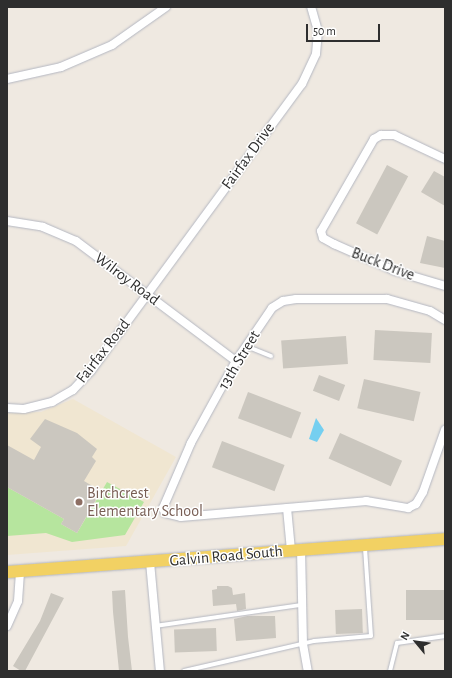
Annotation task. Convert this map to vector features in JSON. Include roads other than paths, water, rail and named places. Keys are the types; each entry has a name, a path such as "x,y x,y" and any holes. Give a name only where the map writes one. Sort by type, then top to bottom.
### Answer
{"main road":[{"name":"Galvin Road South","path":"7,572 445,539"}],"street":[{"path":"7,79 61,67 112,45 166,7"},
{"name":"Fairfax Drive","path":"147,295 304,79 316,54 318,31 312,7"},
{"name":"Buck Drive","path":"445,159 394,135 381,135 374,139 321,231 323,238 395,271 445,286"},
{"name":"Wilroy Road","path":"7,220 34,224 65,235 236,362"},
{"name":"Fairfax Road","path":"7,408 44,405 73,390 147,295"},
{"name":"13th Street","path":"287,508 181,517 165,513 163,508 170,487 191,443 236,362 272,308 283,301 304,298 387,299 430,311 445,320"},
{"path":"308,671 303,644 296,550 287,508 366,502 408,508 416,504 445,430"},
{"path":"150,562 154,626 160,671"},
{"path":"7,626 18,601 20,571"}],"lane":[{"path":"246,346 271,356"},
{"path":"184,671 303,644 371,636 364,544"},
{"path":"154,626 301,605"},
{"path":"390,671 397,643 445,636"}],"water":[{"path":"316,418 324,430 317,442 309,439"}],"place":[{"name":"Birchcrest Elementary School","path":"79,502"}]}
